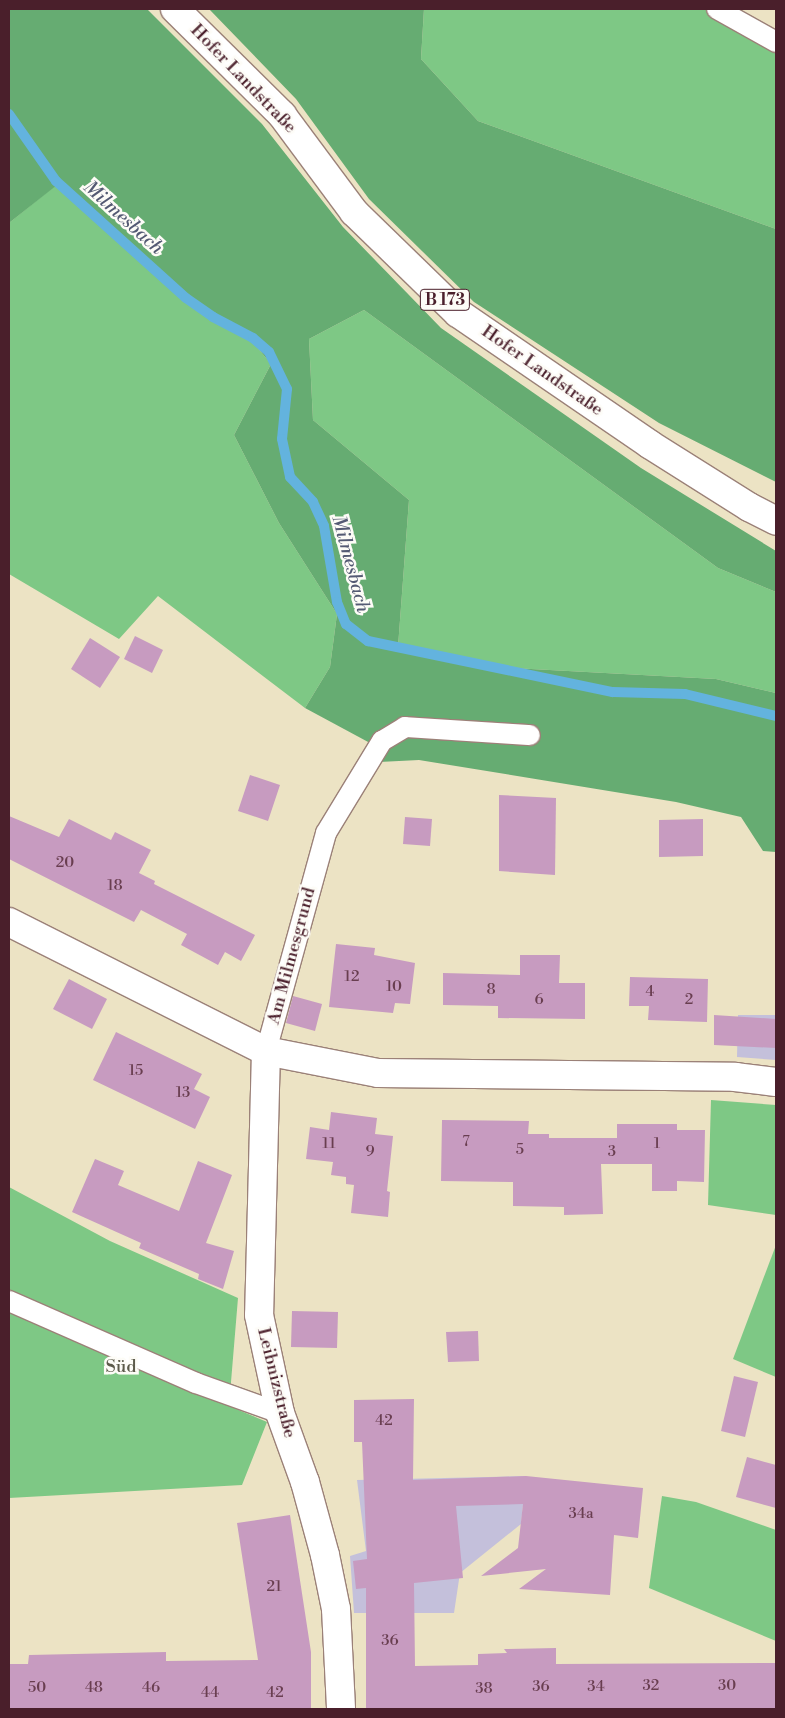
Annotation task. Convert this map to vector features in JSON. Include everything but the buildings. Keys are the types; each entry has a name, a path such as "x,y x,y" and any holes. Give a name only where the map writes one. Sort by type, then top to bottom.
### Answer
{"street":[{"name":"Hofer Landstraße","path":"175,9 282,115 354,212 458,313 649,444 749,508 776,521"},
{"name":"Am Milmesgrund","path":"9,922 266,1051"},
{"path":"266,1051 378,1073 735,1077 776,1082"},
{"name":"Leibnizstraße","path":"266,1051 259,1315 280,1413 305,1482 326,1555 336,1609 341,1709"}],"lane":[{"path":"717,9 776,42"},
{"name":"Am Milmesgrund","path":"266,1051 326,833 382,741 405,727 530,734"},
{"path":"9,1301 196,1383 280,1413"}],"shaded area":[{"path":"738,1015 776,1015 776,1060 737,1057"},
{"path":"526,1476 521,1524 460,1573 454,1613 354,1613 350,1556 366,1551 357,1480"}],"green space":[{"path":"9,9 147,9 262,124 343,227 441,328 641,468 776,551 776,592 718,568 364,310 309,339 313,420 409,500 398,647 474,666 716,679 776,693 776,852 763,851 741,817 676,802 419,760 379,762 370,743 305,708 330,667 337,614 279,523 234,435 271,364 252,341 218,323 186,301 57,185 9,223"},
{"path":"209,9 424,9 421,59 478,121 776,229 776,482 659,423 474,302 369,199 296,99"},
{"path":"424,9 705,9 776,50 776,229 478,121 421,59"},
{"path":"56,185 186,301 218,323 252,341 271,364 234,435 279,523 337,614 330,667 305,708 158,596 119,639 9,574 9,223"},
{"path":"364,310 718,568 776,592 776,693 716,679 474,666 398,647 409,500 313,420 309,339"},
{"path":"711,1100 776,1105 776,1215 708,1205"},
{"name":"Süd","path":"9,1187 110,1241 238,1298 229,1406 267,1422 242,1485 9,1498"},
{"path":"776,1245 776,1377 733,1359"},
{"path":"662,1496 696,1502 776,1530 776,1641 649,1588"}],"waterway":[{"name":"Milmesbach","path":"9,114 56,181 186,298 213,317 253,338 269,352 287,389 282,439 290,477 313,502 324,526 337,602 346,624 368,641 613,692 685,694 776,716"}]}
